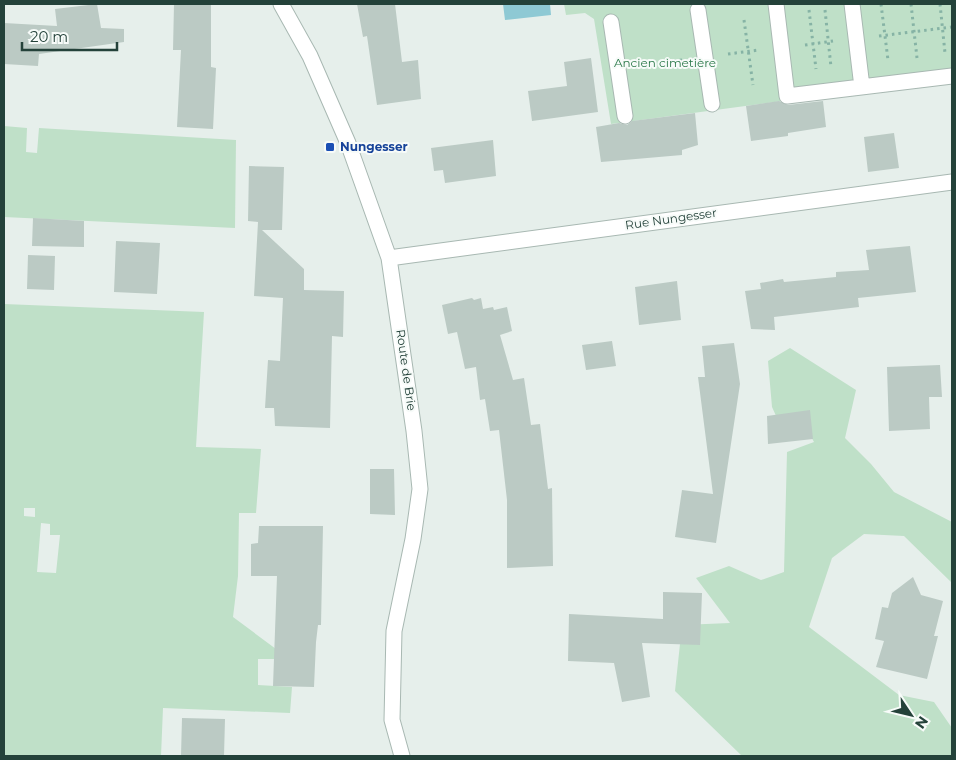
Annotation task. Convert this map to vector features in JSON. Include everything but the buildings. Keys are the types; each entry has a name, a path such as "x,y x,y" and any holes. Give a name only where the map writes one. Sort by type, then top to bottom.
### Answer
{"street":[{"name":"Route de Brie","path":"281,4 310,56 348,143 389,258 414,431 420,489 413,540 394,630 392,720 402,756"},
{"path":"776,4 786,96 952,76"},
{"path":"852,4 862,87"},
{"path":"698,10 712,104"},
{"path":"611,22 625,116"},
{"name":"Rue Nungesser","path":"389,258 952,182"}],"path":[{"path":"881,4 889,69"},
{"path":"911,4 918,65"},
{"path":"940,4 946,61"},
{"path":"809,10 816,70"},
{"path":"825,10 832,76"},
{"path":"744,20 753,85"}],"green space":[{"name":"Ancien cimetière","path":"564,4 952,4 952,84 797,99 611,124 594,19 585,13 566,15"},
{"path":"4,126 27,128 26,152 37,153 39,128 236,140 235,228 4,217"},
{"path":"4,304 204,312 196,447 261,449 256,513 239,513 238,576 233,617 276,649 276,659 258,659 258,685 292,687 290,713 163,708 161,756 4,756","holes":["24,508 35,508 35,517 24,516","41,523 50,524 50,535 60,535 56,573 37,572"]},
{"path":"790,348 856,390 845,438 871,464 894,492 952,522 952,583 904,536 864,534 832,558 809,627 899,695 934,702 952,728 952,756 742,756 675,691 682,625 730,623 696,578 729,566 761,580 784,572 787,452 814,442 802,420 782,429 772,407 768,361"}],"water":[{"path":"503,4 550,4 551,15 505,20"}],"place":[{"name":"Nungesser","path":"330,147"}]}
